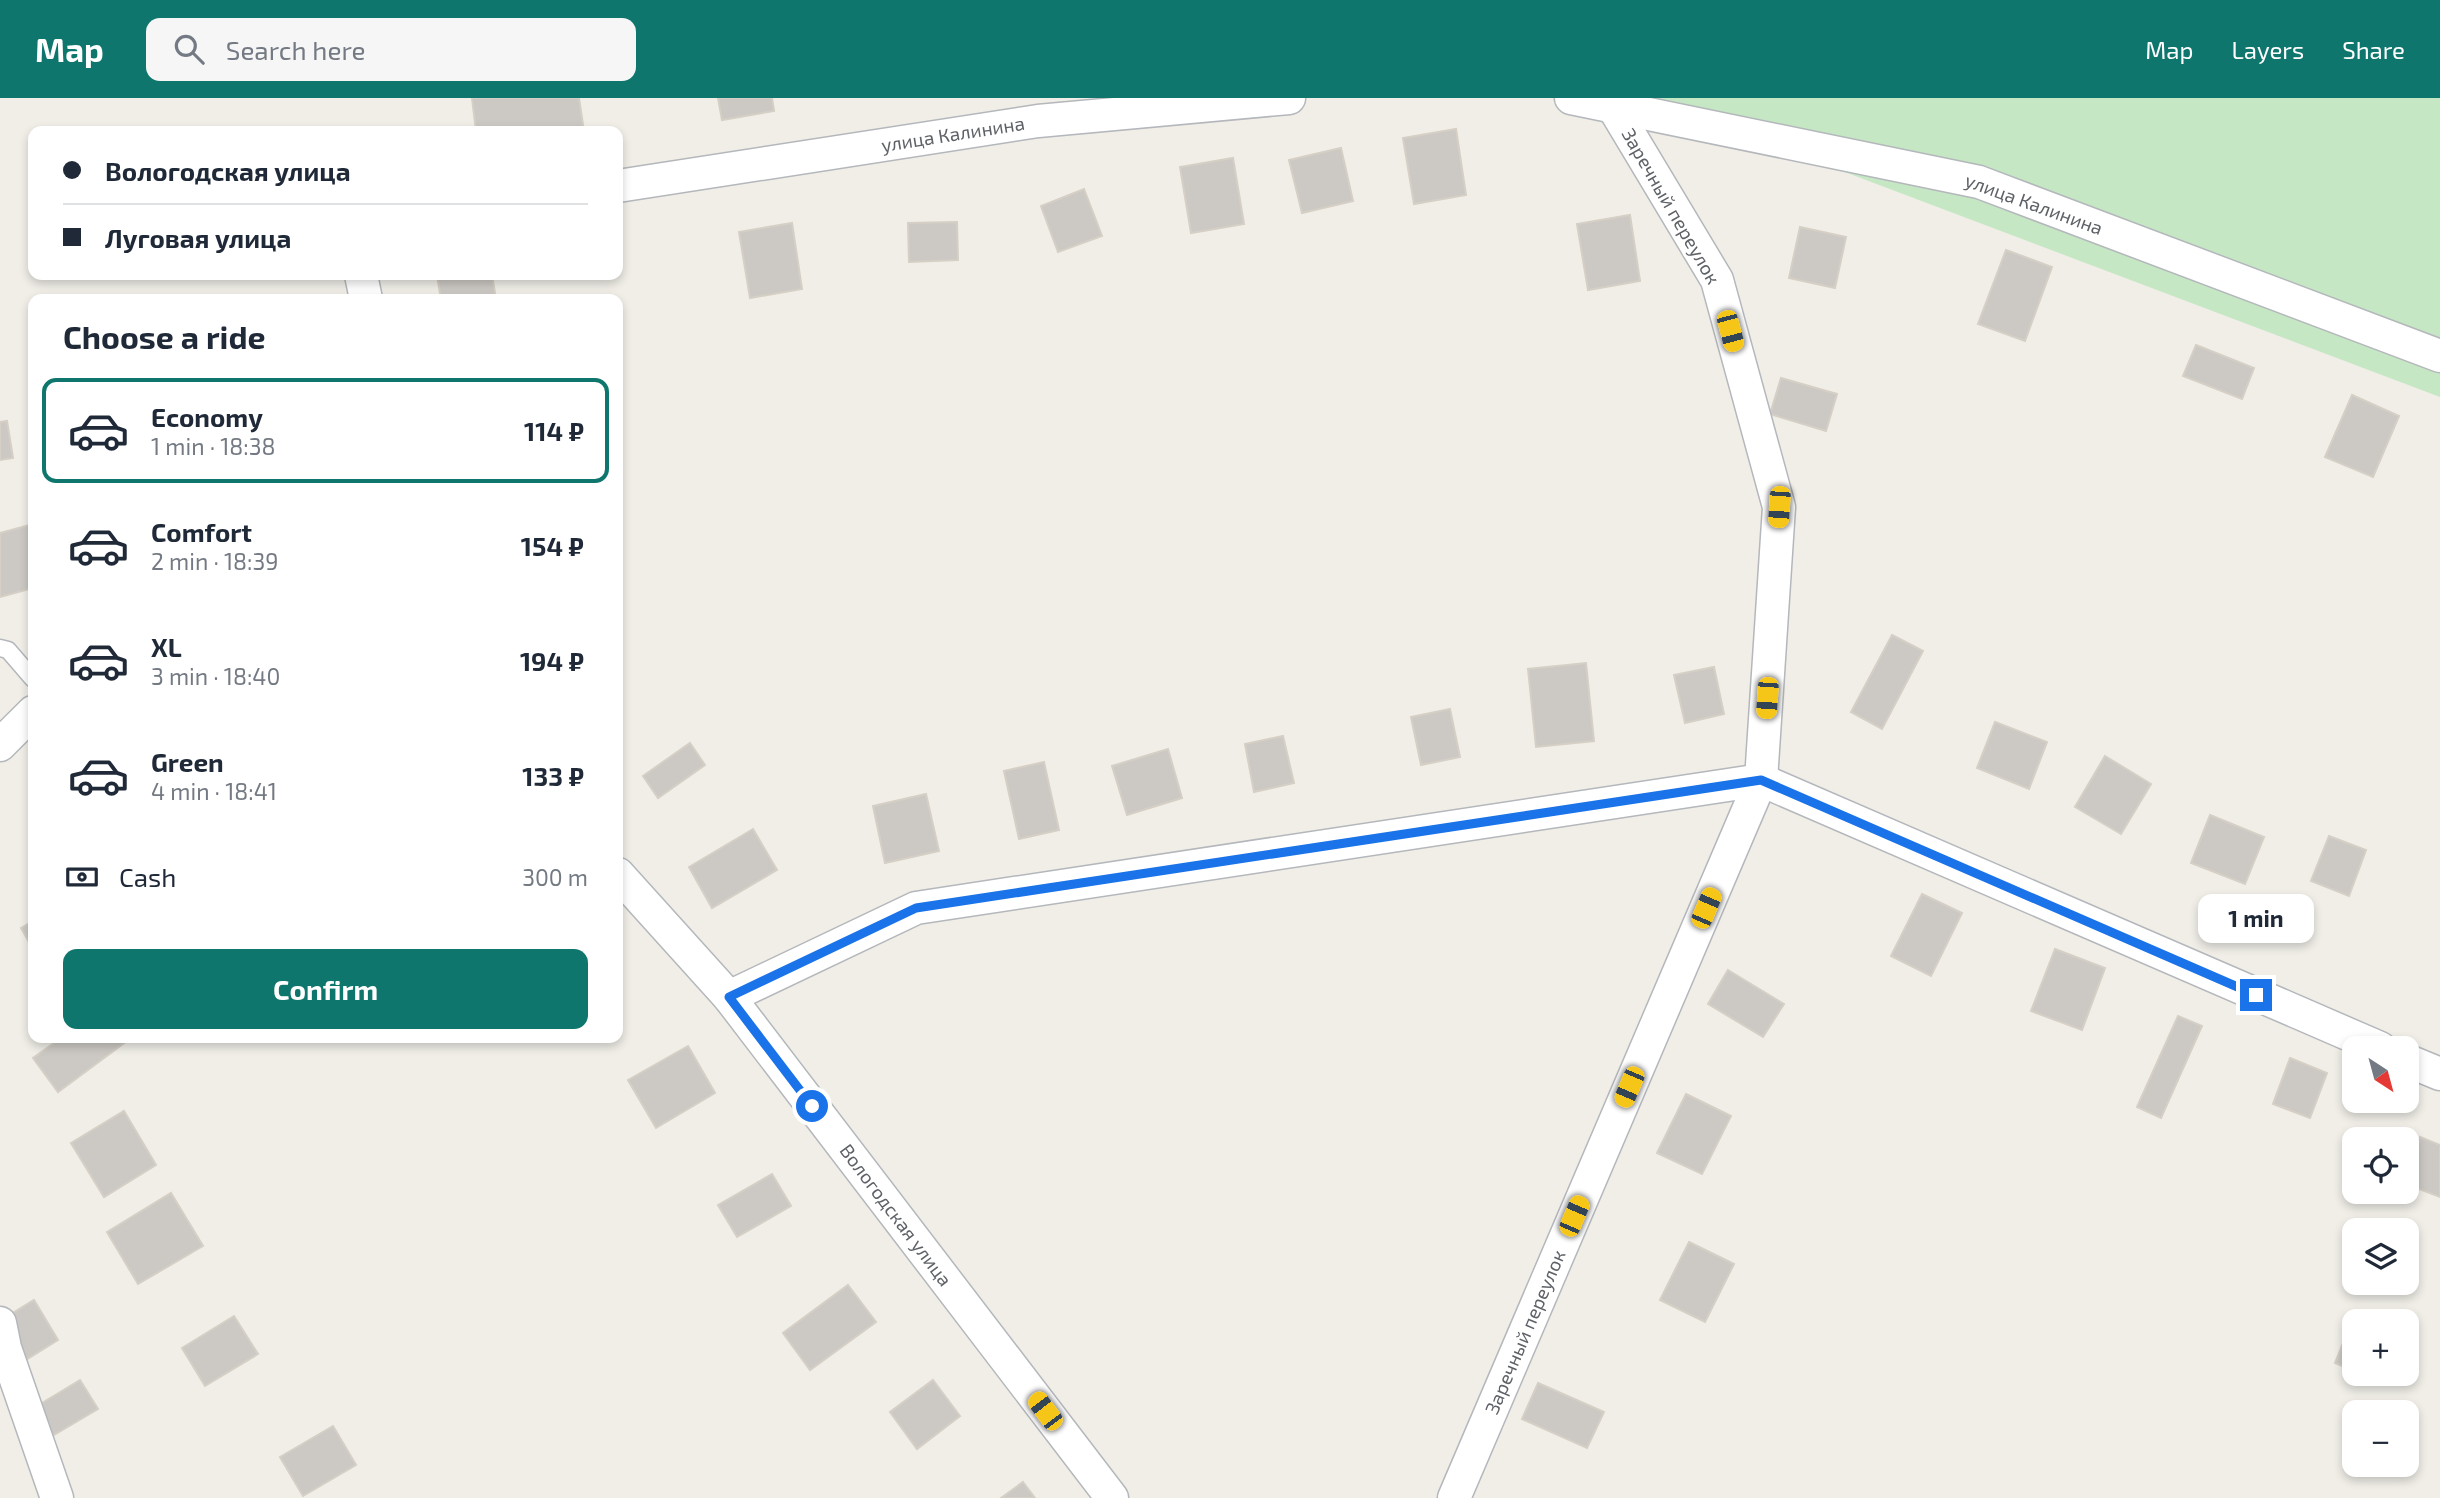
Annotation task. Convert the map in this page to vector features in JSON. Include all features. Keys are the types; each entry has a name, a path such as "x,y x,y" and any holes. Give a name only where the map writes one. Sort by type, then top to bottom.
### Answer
{"street":[{"name":"улица Калинина","path":"623,185 1038,121 1289,98"},
{"name":"улица Калинина","path":"1571,98 1979,181 2440,356"},
{"name":"Заречный переулок","path":"1454,1498 1761,780 1779,507 1717,280 1612,105"},
{"path":"0,745 28,717"},
{"path":"729,997 916,908 1761,780 2352,1036"},
{"name":"Вологодская улица","path":"623,880 729,997 1112,1498"},
{"path":"2419,1065 2440,1074"},
{"path":"0,1323 5,1348 57,1498"}],"lane":[{"path":"0,648 8,650 28,673"}],"green space":[{"path":"1649,98 2440,98 2440,397"}],"building":[{"path":"472,98 579,98 583,126 475,126"},
{"path":"718,98 772,98 774,111 722,120"},
{"path":"1456,129 1466,195 1414,204 1403,138"},
{"path":"1341,148 1353,201 1302,213 1289,160"},
{"path":"1233,158 1244,224 1191,233 1180,167"},
{"path":"1084,189 1102,236 1058,252 1041,206"},
{"path":"1630,215 1640,281 1588,290 1577,224"},
{"path":"957,222 958,260 909,262 908,223"},
{"path":"792,223 802,289 750,298 739,232"},
{"path":"1800,227 1846,237 1835,288 1789,278"},
{"path":"2006,250 2052,267 2025,341 1978,324"},
{"path":"438,280 493,280 495,294 440,294"},
{"path":"2196,345 2254,368 2242,399 2183,376"},
{"path":"1781,378 1837,394 1826,431 1770,414"},
{"path":"2352,395 2399,416 2373,477 2325,457"},
{"path":"7,421 13,458 0,460 0,422"},
{"path":"28,525 28,589 0,597 0,533"},
{"path":"1892,635 1923,651 1882,729 1851,712"},
{"path":"1586,663 1594,741 1536,747 1528,669"},
{"path":"1714,667 1724,714 1685,723 1674,675"},
{"path":"1450,709 1460,757 1421,765 1411,717"},
{"path":"1995,722 2047,742 2029,789 1977,768"},
{"path":"1283,736 1294,783 1254,792 1245,744"},
{"path":"690,743 705,765 658,798 643,776"},
{"path":"1168,749 1182,798 1127,815 1112,766"},
{"path":"2105,756 2151,784 2121,834 2075,807"},
{"path":"1044,762 1059,830 1019,839 1004,771"},
{"path":"926,794 939,851 885,863 873,806"},
{"path":"2210,815 2264,837 2245,884 2191,863"},
{"path":"753,829 777,870 712,908 689,867"},
{"path":"2329,836 2366,850 2349,896 2311,881"},
{"path":"1922,894 1962,913 1931,976 1891,956"},
{"path":"28,924 28,940 21,928"},
{"path":"2055,949 2105,968 2082,1030 2031,1011"},
{"path":"1728,970 1784,1004 1763,1037 1708,1004"},
{"path":"2178,1016 2202,1026 2161,1118 2137,1107"},
{"path":"54,1043 124,1043 58,1092 33,1058"},
{"path":"688,1046 715,1093 656,1128 628,1080"},
{"path":"2290,1058 2327,1073 2310,1118 2273,1104"},
{"path":"1686,1094 1731,1116 1702,1174 1657,1153"},
{"path":"124,1111 156,1165 104,1197 71,1143"},
{"path":"2420,1137 2440,1145 2440,1197 2419,1189"},
{"path":"772,1174 791,1206 737,1237 718,1205"},
{"path":"171,1193 203,1246 138,1284 107,1232"},
{"path":"1689,1242 1734,1264 1705,1322 1660,1300"},
{"path":"848,1285 876,1322 810,1370 783,1333"},
{"path":"34,1300 58,1340 24,1361 0,1321"},
{"path":"234,1316 258,1354 205,1386 182,1348"},
{"path":"2342,1346 2342,1366 2335,1363"},
{"path":"80,1380 98,1409 49,1438 32,1409"},
{"path":"933,1380 960,1416 917,1449 890,1412"},
{"path":"1538,1383 1604,1412 1587,1448 1522,1419"},
{"path":"333,1426 356,1465 303,1496 280,1457"},
{"path":"1023,1482 1035,1498 1001,1498"}],"route":[{"path":"812,1106 729,997 916,908 1761,780 2256,995"}]}
